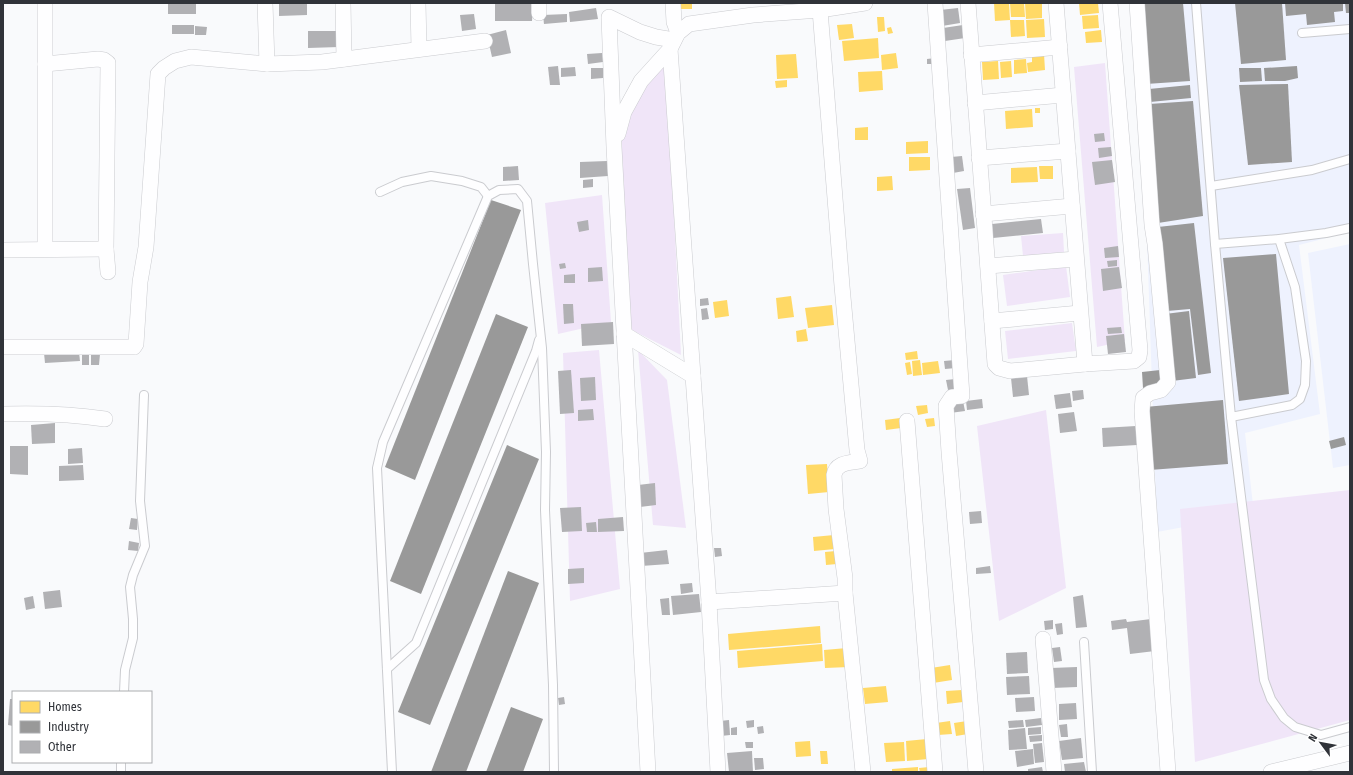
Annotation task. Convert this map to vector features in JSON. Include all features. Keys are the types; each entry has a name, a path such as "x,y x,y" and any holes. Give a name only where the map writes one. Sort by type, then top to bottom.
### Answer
{"street":[{"path":"45,3 45,249"},
{"path":"266,3 267,64"},
{"path":"343,3 344,59"},
{"path":"418,3 419,49"},
{"path":"673,3 693,376 718,772"},
{"path":"614,147 624,112 640,81 689,24 752,9 820,10 865,3"},
{"path":"935,3 962,396 952,397 946,406 976,772"},
{"path":"968,3 995,364 999,368 1010,371 1134,361 1139,356 1140,350 1110,3"},
{"path":"1056,3 1085,364"},
{"path":"1137,3 1152,225 1168,382 1161,390 1150,393 1143,398 1142,411 1168,772"},
{"path":"820,10 842,286 857,450 860,461 839,465 834,470 834,475 836,509 845,578 845,593 862,772"},
{"path":"648,772 614,147 609,17 640,32 656,37 674,40"},
{"path":"3,348 134,347 136,341 140,282 146,247 158,74 164,68 175,61 191,57 267,64 344,59 485,41"},
{"path":"971,55 1060,47"},
{"path":"45,64 98,59 104,60 108,63 106,249 108,272"},
{"path":"975,103 1063,95"},
{"path":"979,158 1068,151"},
{"path":"984,214 1072,206"},
{"path":"3,250 106,249"},
{"path":"988,266 1076,259"},
{"path":"992,321 1080,313"},
{"path":"624,334 693,376"},
{"path":"3,414 90,417 105,419"},
{"path":"908,422 935,772"},
{"path":"708,602 845,593"},
{"path":"1042,639 1048,687 1054,772"},
{"path":"1271,772 1350,753"}],"lane":[{"path":"1196,3 1215,244 1231,417 1264,680 1271,699 1284,718 1295,727 1321,735 1350,727"},
{"path":"1302,33 1350,29"},
{"path":"1211,186 1312,170 1350,159"},
{"path":"380,192 402,182 431,176 462,180 481,187 488,196"},
{"path":"392,772 377,468 382,442 488,196 499,190 518,189 527,201 540,335 546,452 546,510 553,685 554,772"},
{"path":"1215,244 1279,239 1350,228"},
{"path":"1231,417 1292,405 1300,399 1306,385 1306,361 1295,287 1279,239"},
{"path":"387,669 416,643 536,351 540,335"},
{"path":"124,691 125,670 133,638 130,587 132,575 145,546 140,501 144,395"},
{"path":"1084,642 1092,772"}],"shaded area":[{"path":"1139,3 1350,3 1350,232 1299,245 1320,414 1245,433 1254,514 1157,532"},
{"path":"666,56 681,355 628,328 619,145 631,110 644,84"},
{"path":"1105,63 1125,341 1097,347 1074,67"},
{"path":"602,195 611,322 558,334 545,203"},
{"path":"1063,233 1064,252 1023,256 1021,236"},
{"path":"1350,244 1350,465 1333,468 1308,253"},
{"path":"1066,266 1070,297 1007,306 1003,275"},
{"path":"1072,323 1076,351 1008,359 1005,331"},
{"path":"599,350 620,589 570,601 563,353"},
{"path":"638,350 667,380 686,528 653,525"},
{"path":"1046,410 1066,588 999,621 977,426"},
{"path":"1350,490 1350,720 1195,762 1180,509"}],"building: Homes":[{"path":"679,3 692,3 692,9 679,9"},
{"path":"994,3 1009,3 1010,20 995,21"},
{"path":"1010,3 1024,3 1025,17 1011,17"},
{"path":"1025,3 1042,3 1042,18 1026,19"},
{"path":"1079,3 1098,3 1099,13 1080,15"},
{"path":"1098,15 1099,28 1083,29 1082,16"},
{"path":"877,17 884,17 885,31 878,32"},
{"path":"1044,19 1045,37 1027,38 1026,20"},
{"path":"1010,20 1024,20 1025,36 1011,37"},
{"path":"852,24 854,38 839,40 837,25"},
{"path":"891,27 893,33 888,34 887,28"},
{"path":"1101,30 1102,42 1086,43 1085,32"},
{"path":"878,38 879,58 844,61 842,41"},
{"path":"896,53 898,68 882,70 881,55"},
{"path":"796,54 798,78 777,79 776,55"},
{"path":"1044,54 1045,70 1028,72 1027,63 1032,62 1032,55"},
{"path":"1026,59 1027,73 1014,74 1014,60"},
{"path":"998,61 999,79 983,80 982,62"},
{"path":"1011,61 1012,77 1001,78 1000,62"},
{"path":"882,71 883,90 859,92 858,72"},
{"path":"787,80 787,87 776,88 775,81"},
{"path":"1035,108 1040,108 1040,113 1035,113"},
{"path":"1032,109 1033,127 1006,129 1005,111"},
{"path":"868,127 868,140 855,140 855,128"},
{"path":"928,141 928,153 906,154 906,142"},
{"path":"909,157 930,157 930,170 909,171"},
{"path":"1039,166 1053,166 1053,179 1040,179"},
{"path":"1037,167 1038,182 1011,183 1011,168"},
{"path":"892,176 893,190 877,191 877,177"},
{"path":"791,296 794,317 778,319 776,298"},
{"path":"727,300 729,316 715,318 713,302"},
{"path":"832,305 834,325 808,328 805,308"},
{"path":"806,329 808,341 797,342 796,331"},
{"path":"917,351 918,359 906,360 905,353"},
{"path":"920,360 922,375 913,376 912,361"},
{"path":"938,361 940,373 923,375 922,363"},
{"path":"910,362 912,374 907,375 905,363"},
{"path":"927,405 928,413 918,415 916,406"},
{"path":"900,418 901,428 886,430 885,420"},
{"path":"934,418 935,426 927,427 925,419"},
{"path":"827,464 829,492 808,494 806,465"},
{"path":"834,535 835,549 814,551 813,537"},
{"path":"836,551 837,564 826,565 825,552"},
{"path":"820,626 821,643 729,650 728,634"},
{"path":"822,644 823,661 738,668 737,651"},
{"path":"847,648 849,667 825,668 824,650"},
{"path":"950,665 952,680 933,683 931,668"},
{"path":"886,686 888,702 865,704 863,688"},
{"path":"962,690 963,702 947,704 946,691"},
{"path":"950,721 952,734 938,735 936,723"},
{"path":"967,721 968,734 956,736 954,723"},
{"path":"927,739 928,759 907,761 906,741"},
{"path":"810,741 811,756 796,757 795,742"},
{"path":"904,742 905,761 886,762 884,743"},
{"path":"820,751 827,751 828,764 821,764"},
{"path":"918,767 918,772 892,772 892,769"},
{"path":"929,767 930,772 920,772 919,768"}],"building: Industry":[{"path":"1141,3 1183,3 1190,81 1146,84"},
{"path":"1235,3 1282,3 1286,60 1241,64"},
{"path":"1285,3 1343,3 1343,11 1334,12 1335,22 1307,25 1306,14 1286,16"},
{"path":"1345,3 1350,3 1350,13 1346,13"},
{"path":"1297,66 1298,78 1285,81 1265,81 1264,68"},
{"path":"1239,68 1261,68 1262,81 1240,82"},
{"path":"1288,84 1292,162 1248,165 1239,85"},
{"path":"1190,85 1191,98 1150,102 1149,89"},
{"path":"1193,101 1203,216 1158,223 1149,104"},
{"path":"491,200 521,210 415,480 385,467"},
{"path":"1194,223 1211,373 1198,375 1190,309 1167,311 1158,227"},
{"path":"1276,254 1289,394 1239,401 1223,258"},
{"path":"1189,311 1196,378 1172,381 1165,314"},
{"path":"496,314 528,327 421,594 390,581"},
{"path":"1160,370 1162,385 1143,388 1142,372"},
{"path":"1223,400 1228,464 1150,470 1145,407"},
{"path":"1344,437 1346,445 1331,449 1329,441"},
{"path":"507,445 539,459 430,725 398,712"},
{"path":"508,571 539,583 466,772 431,772"},
{"path":"511,707 543,719 523,772 486,772"}],"building: Other":[{"path":"279,3 307,3 307,15 279,16"},
{"path":"495,3 533,3 532,21 495,21"},
{"path":"168,4 196,4 196,14 168,14"},
{"path":"596,8 598,19 570,22 569,12"},
{"path":"958,8 960,23 942,26 940,10"},
{"path":"474,14 476,29 462,31 460,15"},
{"path":"567,14 567,22 544,24 543,15"},
{"path":"172,25 194,25 194,34 172,34"},
{"path":"963,25 965,38 945,41 943,28"},
{"path":"195,26 207,27 206,35 195,35"},
{"path":"506,30 511,53 492,57 487,35"},
{"path":"308,31 339,31 339,47 308,48"},
{"path":"602,53 603,62 588,64 587,54"},
{"path":"935,58 935,64 927,64 927,59"},
{"path":"558,66 560,85 550,85 548,67"},
{"path":"575,67 576,76 561,77 561,68"},
{"path":"591,68 603,68 603,78 591,79"},
{"path":"1104,133 1105,141 1095,142 1094,134"},
{"path":"1111,147 1112,156 1099,158 1098,148"},
{"path":"962,156 964,171 953,173 951,157"},
{"path":"1112,160 1115,182 1095,185 1092,162"},
{"path":"607,161 608,176 580,178 580,162"},
{"path":"518,166 519,180 503,181 503,167"},
{"path":"593,179 593,187 583,188 583,180"},
{"path":"970,188 975,228 963,230 957,189"},
{"path":"1041,219 1043,233 993,238 992,224"},
{"path":"588,220 589,230 579,232 577,222"},
{"path":"1118,246 1119,257 1105,258 1104,248"},
{"path":"1117,260 1117,266 1108,267 1107,261"},
{"path":"565,263 566,268 560,269 559,264"},
{"path":"602,267 603,281 588,282 588,268"},
{"path":"1119,267 1122,288 1103,291 1101,269"},
{"path":"575,274 575,283 564,283 564,275"},
{"path":"708,298 709,305 700,306 700,299"},
{"path":"563,304 573,304 574,323 564,324"},
{"path":"707,308 709,319 702,320 701,309"},
{"path":"613,322 614,344 582,346 581,324"},
{"path":"1121,327 1122,333 1108,334 1107,328"},
{"path":"1124,334 1126,352 1108,354 1106,336"},
{"path":"79,352 80,361 45,363 44,353"},
{"path":"82,353 89,353 89,365 82,365"},
{"path":"91,353 100,354 99,365 91,365"},
{"path":"955,360 956,368 945,369 944,361"},
{"path":"571,370 574,413 560,414 558,371"},
{"path":"1027,376 1029,395 1013,397 1011,378"},
{"path":"595,377 596,400 581,401 580,378"},
{"path":"955,379 957,389 948,390 946,380"},
{"path":"1083,390 1084,399 1073,401 1072,391"},
{"path":"1070,393 1072,407 1056,409 1054,395"},
{"path":"982,399 983,408 967,410 966,401"},
{"path":"963,401 965,411 950,413 949,403"},
{"path":"593,409 594,420 578,421 578,410"},
{"path":"1074,412 1077,431 1060,433 1058,414"},
{"path":"55,423 55,443 32,444 31,425"},
{"path":"1136,426 1137,445 1103,447 1102,428"},
{"path":"10,446 28,446 28,475 10,474"},
{"path":"82,448 83,463 68,464 68,449"},
{"path":"83,465 84,480 59,481 59,466"},
{"path":"655,483 656,505 640,507 638,485"},
{"path":"581,507 582,531 562,532 560,508"},
{"path":"981,511 982,523 970,524 969,512"},
{"path":"623,517 624,531 598,532 598,519"},
{"path":"131,518 138,519 137,530 129,529"},
{"path":"596,522 597,532 587,532 586,523"},
{"path":"129,541 139,543 138,551 128,550"},
{"path":"714,548 721,548 722,556 715,557"},
{"path":"667,550 669,564 641,566 640,553"},
{"path":"990,566 991,573 976,574 976,568"},
{"path":"584,568 584,583 568,584 568,569"},
{"path":"692,583 693,592 681,594 680,584"},
{"path":"60,590 62,607 45,609 43,592"},
{"path":"699,594 701,612 673,615 671,596"},
{"path":"1083,595 1087,627 1076,628 1073,597"},
{"path":"33,596 35,608 26,610 24,598"},
{"path":"669,598 670,615 662,615 660,599"},
{"path":"1126,619 1127,622 1151,619 1155,651 1130,654 1127,628 1112,630 1111,621"},
{"path":"1053,620 1053,629 1045,630 1044,621"},
{"path":"1062,623 1063,634 1057,635 1055,624"},
{"path":"1060,647 1062,661 1054,662 1052,648"},
{"path":"1027,652 1028,673 1007,674 1006,653"},
{"path":"1077,667 1077,687 1052,688 1051,668"},
{"path":"1029,676 1030,694 1007,695 1006,677"},
{"path":"564,697 565,704 559,705 558,698"},
{"path":"1034,697 1035,711 1016,712 1015,698"},
{"path":"10,699 12,699 12,726 8,725"},
{"path":"1076,703 1077,719 1059,720 1059,704"},
{"path":"1041,718 1042,725 1026,727 1025,720"},
{"path":"729,720 730,735 721,736 720,721"},
{"path":"754,720 754,727 747,728 746,721"},
{"path":"1023,720 1024,727 1009,728 1008,721"},
{"path":"1067,724 1068,737 1061,737 1059,725"},
{"path":"763,726 764,733 758,734 757,727"},
{"path":"737,727 737,735 731,735 731,728"},
{"path":"1041,727 1041,734 1028,735 1028,728"},
{"path":"1025,728 1027,749 1009,750 1008,730"},
{"path":"1042,735 1042,741 1030,742 1029,736"},
{"path":"1081,738 1083,758 1062,760 1059,741"},
{"path":"745,742 753,742 753,748 746,748"},
{"path":"1042,743 1044,762 1035,763 1033,744"},
{"path":"1033,749 1034,764 1017,767 1015,751"},
{"path":"752,751 753,772 729,772 727,753"},
{"path":"754,758 763,758 764,769 755,770"},
{"path":"1084,762 1086,772 1065,772 1064,764"},
{"path":"1042,767 1043,772 1028,772 1028,769"}]}
